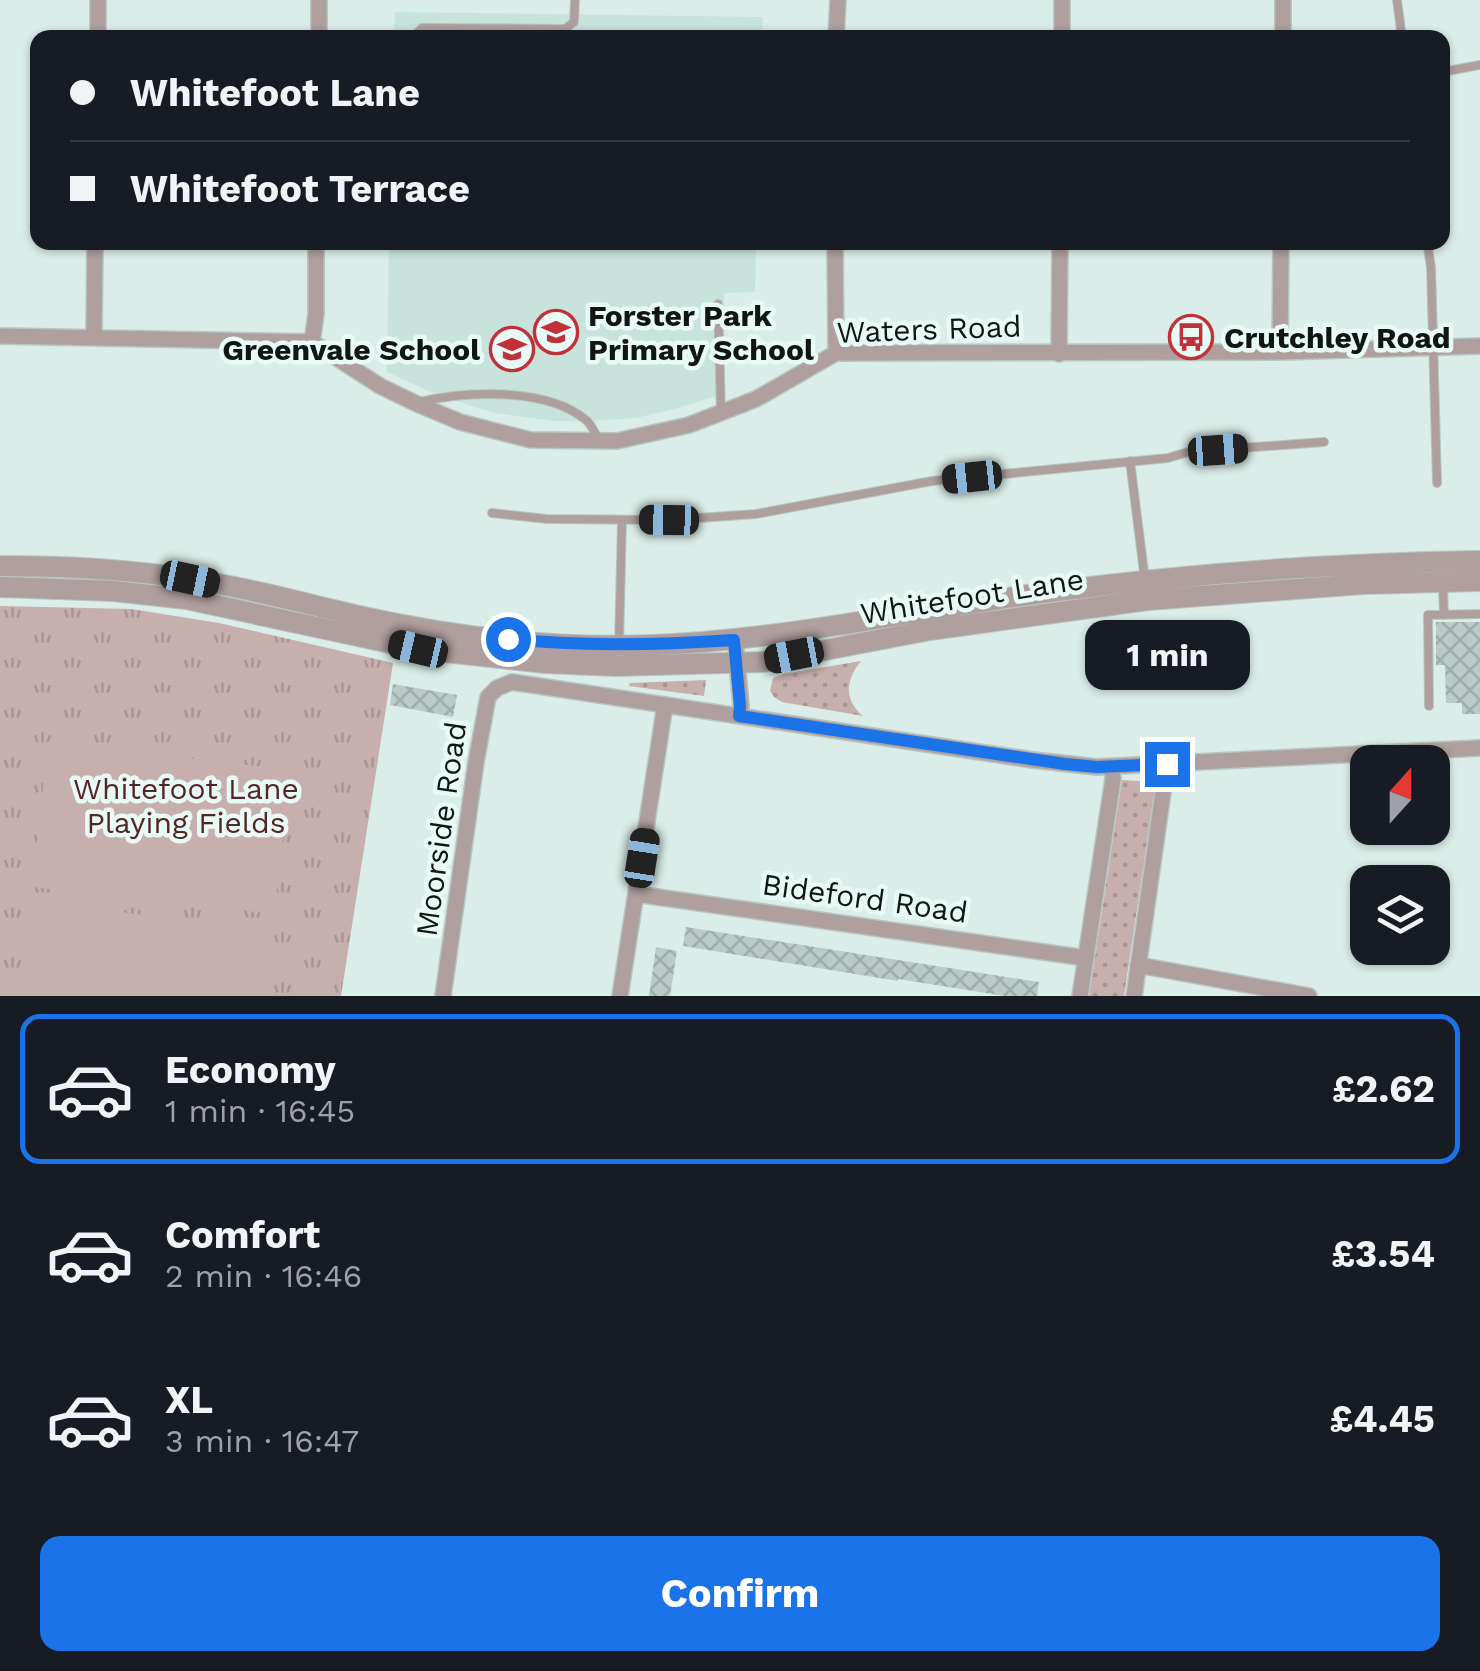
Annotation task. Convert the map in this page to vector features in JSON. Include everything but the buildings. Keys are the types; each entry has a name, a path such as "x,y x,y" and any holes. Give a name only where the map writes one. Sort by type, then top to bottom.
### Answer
{"street":[{"path":"98,0 98,30"},
{"path":"319,0 319,30"},
{"path":"836,30 838,0"},
{"path":"1062,0 1062,30"},
{"path":"1283,0 1283,30"},
{"path":"94,250 94,336"},
{"path":"0,336 312,342 316,250"},
{"path":"835,250 836,353"},
{"path":"1059,354 1060,250"},
{"path":"1280,352 1281,250"},
{"name":"Waters Road","path":"312,342 360,374 415,403 460,422 531,440 616,440 690,425 756,399 836,353 1280,352 1480,346"},
{"name":"Whitefoot Lane","path":"0,566 116,570 190,579 424,629 467,646 545,663 616,666 763,662 1146,591 1324,567 1480,561"},
{"name":"Whitefoot Lane","path":"0,586 113,590 186,598 418,649 734,640 1057,591 1480,582"},
{"path":"734,640 739,716"},
{"name":"Moorside Road","path":"443,996 488,697 512,682 664,705"},
{"path":"620,996 664,705 1033,760 1112,767 1480,748"},
{"path":"1134,996 1167,764"},
{"path":"1080,996 1112,767"},
{"name":"Bideford Road","path":"636,894 1086,958"},
{"path":"1138,965 1309,996"}],"lane":[{"path":"420,30 566,29 574,22 575,0"},
{"path":"1397,0 1401,30"},
{"path":"1450,70 1480,64"},
{"path":"1429,250 1437,484"},
{"path":"718,304 720,413"},
{"path":"415,403 470,394 546,401 588,421 600,440"},
{"path":"492,512 548,519 622,520 756,514 932,481 1168,458 1188,452 1324,442"},
{"path":"1130,461 1146,591"},
{"path":"619,645 622,520"},
{"path":"1443,582 1444,615"},
{"path":"1430,706 1428,615 1480,614"}],"shaded area":[{"path":"395,12 763,17 762,30 394,30"},
{"name":"Forster Park Primary School","path":"389,250 756,250 755,292 724,293 725,393 636,418 553,421 495,413 442,397 387,372"}],"green space":[{"name":"Whitefoot Lane Playing Fields","path":"0,606 131,609 219,623 393,663 341,996 0,996"},
{"path":"861,661 849,689 852,703 863,716 782,702 770,691 773,678 784,674"},
{"path":"706,680 704,696 629,686 630,683"},
{"path":"48,742 291,770 274,914 32,887"},
{"path":"1122,780 1156,782 1124,996 1089,996"},
{"path":"34,902 273,930 265,996 23,996"}],"place":[{"name":"Forster Park Primary School","path":"556,332"},
{"name":"Crutchley Road","path":"1191,337"},
{"name":"Greenvale School","path":"512,349"}],"route":[{"path":"508,639 651,645 734,640 739,716 1065,764 1167,764"}]}
